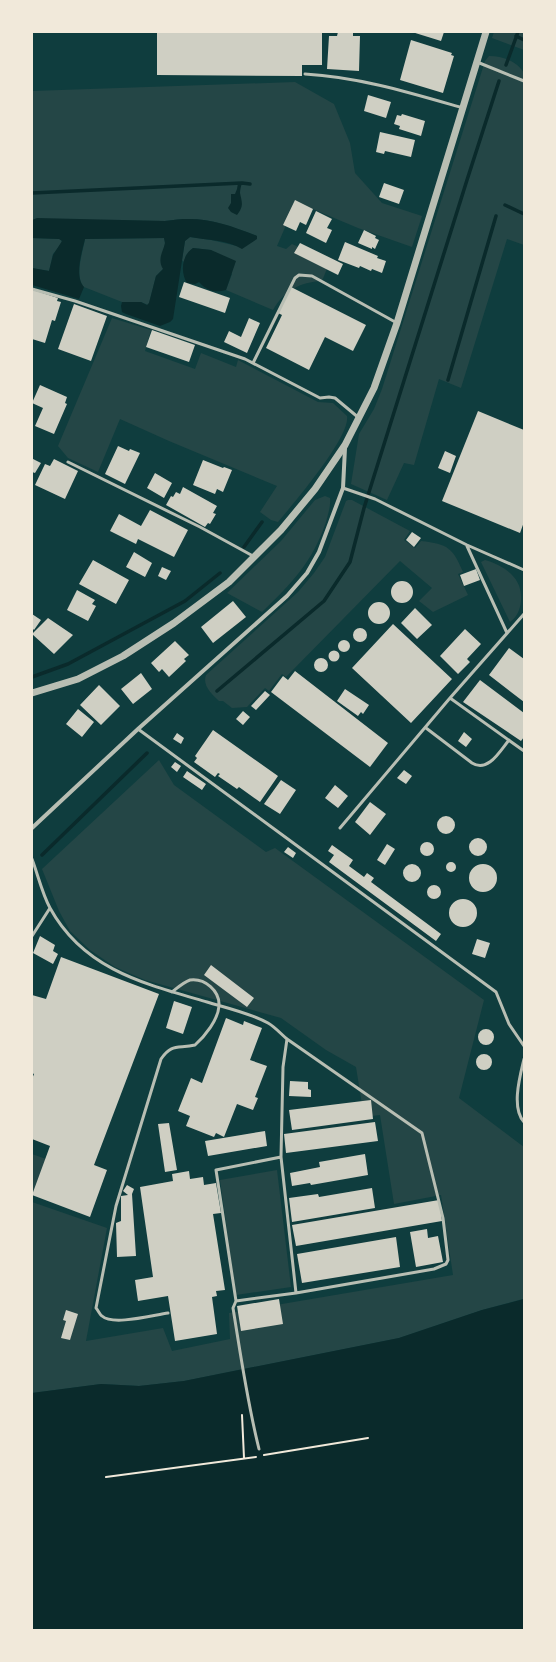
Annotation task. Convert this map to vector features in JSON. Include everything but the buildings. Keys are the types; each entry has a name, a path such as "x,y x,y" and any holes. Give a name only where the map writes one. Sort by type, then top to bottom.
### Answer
{"street":[{"path":"32,693 78,678 123,656 174,623 229,582 281,530 315,489 345,445 374,388 397,323 486,32"},
{"path":"32,828 138,729 287,596 307,573 319,552 342,488 345,445"}],"lane":[{"path":"477,62 524,81"},
{"path":"305,74 325,75 399,89 463,108"},
{"path":"253,363 295,278 299,275 312,276 397,323"},
{"path":"32,289 75,301 245,359 320,398 335,398 359,418"},
{"path":"68,462 200,527 254,557"},
{"path":"342,488 375,499 467,545 524,570"},
{"path":"467,545 507,633"},
{"path":"340,828 450,698 524,614"},
{"path":"450,698 524,751"},
{"path":"426,728 472,763 481,766 490,762 509,740"},
{"path":"138,729 496,992 509,1024 524,1046"},
{"path":"32,859 50,908 75,943 117,972 147,985 219,1006 268,1023 287,1039 422,1133 443,1218 448,1260 446,1264 434,1269 236,1301"},
{"path":"32,936 50,908"},
{"path":"168,1313 125,1320 109,1320 102,1316 96,1308 116,1206 161,1059 167,1050 174,1047 195,1046 213,1023 219,1006 217,996 211,986 204,982 189,980 172,992"},
{"path":"287,1039 283,1067 281,1157 296,1292"},
{"path":"524,1059 517,1093 520,1118 524,1122"},
{"path":"259,1449 248,1402 240,1356 233,1308 236,1301 216,1170 281,1157"}],"path":[{"path":"106,1477 244,1458 368,1438"}],"shaded area":[{"path":"494,32 524,32 524,50 492,38"},
{"path":"489,56 509,60 517,65 524,73 524,245 507,239 461,388 439,379 414,465 404,463 387,500 351,484 359,434 374,409 382,389 485,61"},
{"path":"295,82 334,104 350,143 355,173 382,203 422,216 412,247 358,228 296,202 277,246 286,249 292,244 330,261 322,281 307,283 293,289 277,303 273,310 226,290 232,274 211,250 193,248 186,255 184,262 182,260 185,241 190,237 237,246 257,236 245,231 212,221 190,219 165,221 32,220 32,91"},
{"path":"238,183 242,183 240,193 242,204 237,215 231,212 228,208 231,203 231,194 235,194"},
{"path":"37,218 165,221 178,219 202,220 234,227 257,236 257,239 242,249 223,242 190,237 185,241 173,319 170,322 160,326 122,312 121,306 122,302 141,302 147,305 149,303 156,276 163,269 160,259 165,243 164,238 85,239 79,270 81,282 84,287 79,299 32,285 32,268 49,271 53,255 62,241 59,239 32,238 32,220"},
{"path":"32,238 61,239 62,243 53,254 49,271 32,268"},
{"path":"164,238 163,269 156,276 148,305 141,302 122,302 84,287 81,282 79,270 85,239"},
{"path":"193,248 211,250 236,261 226,290 215,291 208,289 199,282 195,284 187,283 183,274 183,264 186,255"},
{"path":"112,318 151,330 145,351 195,369 201,353 236,367 238,360 318,402 333,403 347,416 346,426 331,454 278,522 271,520 260,512 277,486 120,419 98,472 68,458 58,446"},
{"path":"325,496 330,498 326,522 308,561 292,582 262,612 227,593 281,541 315,500"},
{"path":"352,500 410,531 404,540 415,548 421,541 444,546 452,552 463,572 458,574 468,595 433,612 419,601 432,588 400,561 286,677 282,674 269,691 265,688 247,707 232,708 223,701 219,701 211,693 205,683 206,675 298,592 314,573 325,557 346,501"},
{"path":"485,560 506,570 516,580 519,586 521,593 520,607 516,616 510,622 481,562"},
{"path":"159,760 174,785 266,852 275,848 484,1000 459,1098 524,1147 523,1299 482,1310 399,1338 184,1381 139,1386 101,1384 32,1393 32,1202 107,1228 86,1341 163,1328 172,1351 230,1339 229,1313 453,1275 441,1195 394,1204 380,1115 364,1117 356,1067 326,1050 281,1018 145,980 115,967 90,950 70,931 59,911 42,869"},
{"path":"32,1154 46,1159 32,1198"},
{"path":"277,1170 291,1287 236,1295 220,1180"},
{"path":"524,1299 524,1630 32,1630 32,1393 101,1384 139,1386 184,1381 399,1338 482,1310"}],"waterway":[{"path":"506,65 518,32"},
{"path":"516,36 524,40"},
{"path":"217,691 324,601 350,562 364,508 499,81"},
{"path":"32,193 242,183 250,184"},
{"path":"505,205 524,214"},
{"path":"448,380 496,216"},
{"path":"244,547 262,522"},
{"path":"32,677 68,664 185,601 220,573"},
{"path":"42,855 147,753"}]}
